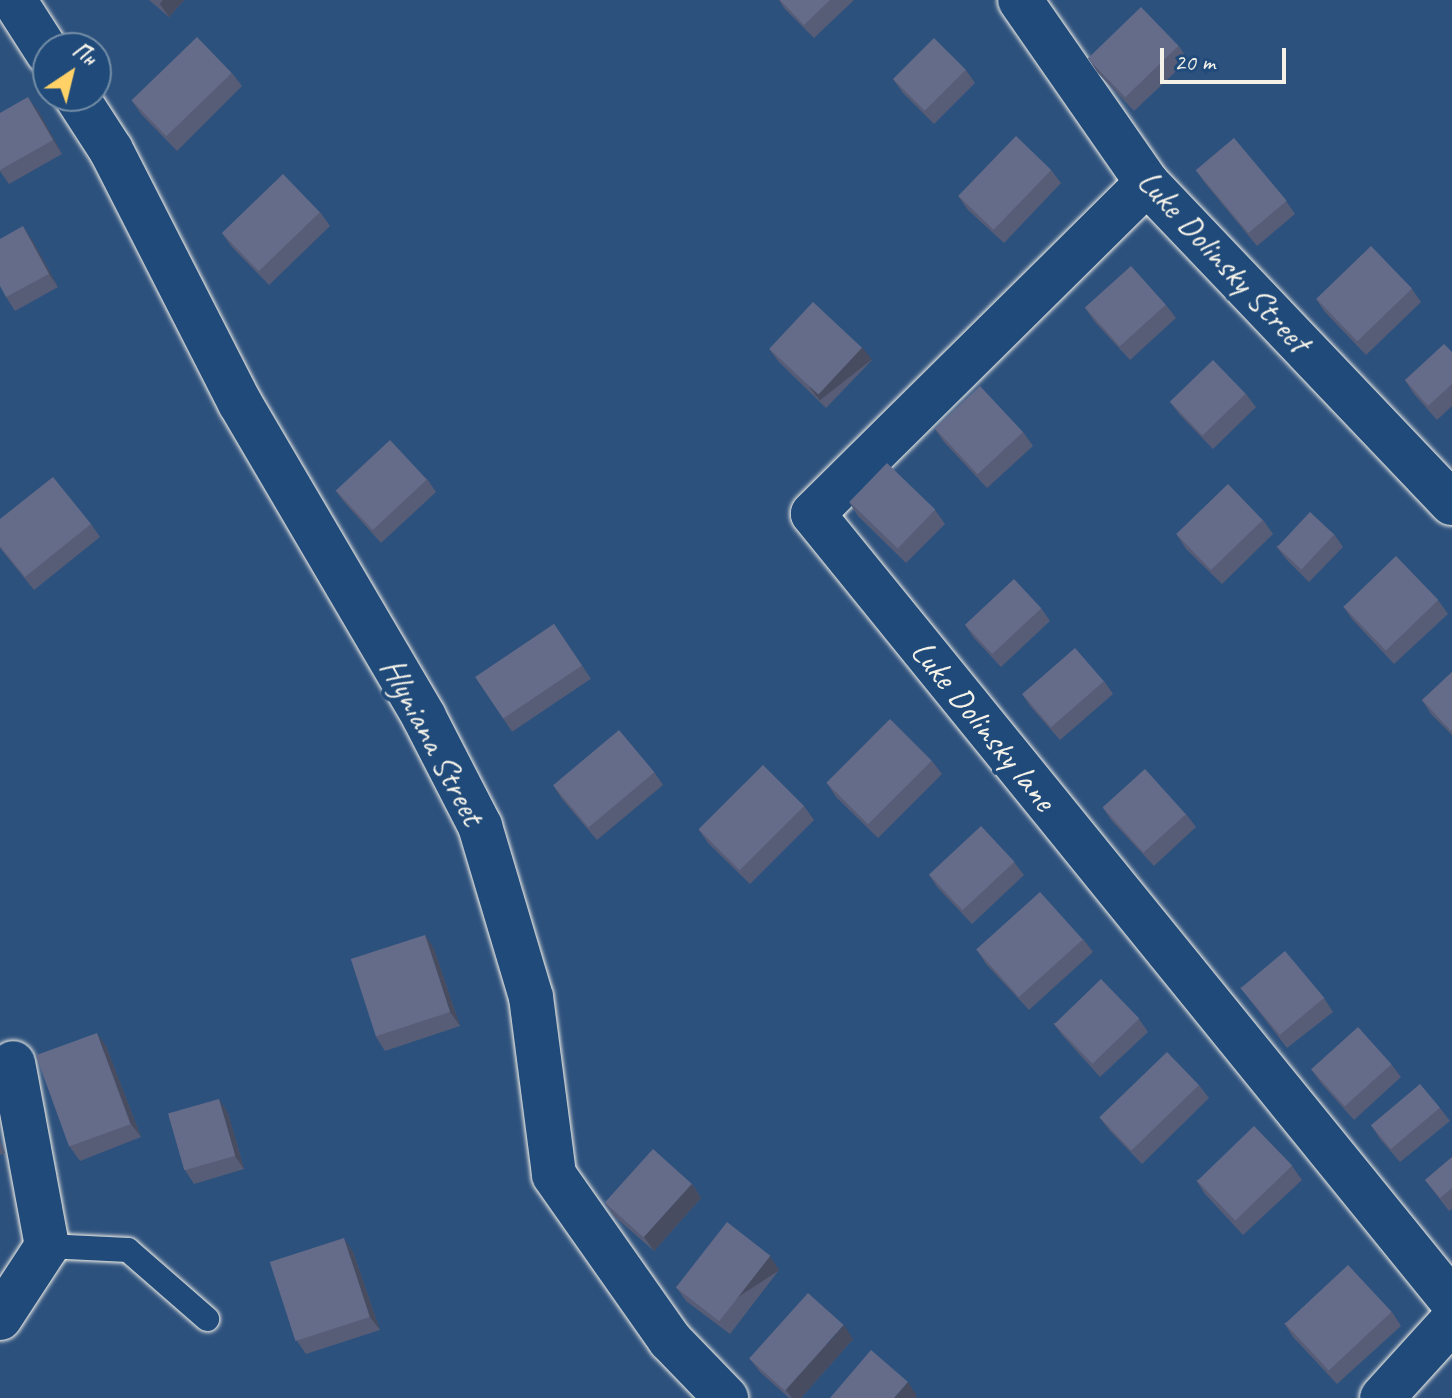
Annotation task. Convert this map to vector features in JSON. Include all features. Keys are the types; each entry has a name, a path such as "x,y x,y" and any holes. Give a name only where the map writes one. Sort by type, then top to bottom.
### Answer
{"street":[{"path":"14,0 35,32"},
{"name":"Luke Dolinsky Street","path":"1020,0 1147,183 1452,503"},
{"name":"Hlyniana Street","path":"86,112 111,150 240,403 424,717 480,826 531,997 554,1175 670,1340 726,1398"},
{"name":"Luke Dolinsky lane","path":"1147,183 813,514 1452,1301"},
{"path":"0,1318 47,1246 13,1063"},
{"path":"1382,1398 1452,1321"}],"lane":[{"path":"47,1246 128,1250 207,1319"}],"building":[{"path":"780,0 830,0 804,25"},
{"path":"1141,7 1179,46 1125,97 1088,58"},
{"path":"197,37 232,73 166,136 132,100"},
{"path":"934,38 966,70 925,111 893,79"},
{"path":"28,97 32,112 37,112 53,140 0,170 0,113"},
{"path":"1016,136 1051,170 994,230 958,196"},
{"path":"1234,138 1287,201 1248,233 1196,170"},
{"path":"283,174 320,212 259,271 222,233"},
{"path":"23,226 49,274 6,297 0,286 0,239"},
{"path":"1371,246 1412,288 1357,341 1316,299"},
{"path":"1131,266 1166,305 1120,346 1085,307"},
{"path":"813,302 862,348 818,395 769,349"},
{"path":"1444,344 1452,352 1452,384 1428,406 1405,380"},
{"path":"1213,360 1246,394 1202,435 1170,402"},
{"path":"980,386 1023,432 978,474 935,428"},
{"path":"390,440 427,479 373,530 336,490"},
{"path":"887,463 935,510 898,548 849,502"},
{"path":"53,477 91,524 25,577 0,546 0,519"},
{"path":"1228,484 1263,520 1211,570 1176,534"},
{"path":"1310,512 1334,535 1301,570 1277,547"},
{"path":"1396,556 1438,600 1386,651 1343,607"},
{"path":"1014,579 1041,608 992,654 965,625"},
{"path":"554,624 582,665 503,719 475,677"},
{"path":"1075,648 1104,681 1051,727 1022,694"},
{"path":"1452,672 1452,730 1451,731 1422,700"},
{"path":"890,719 932,761 868,824 826,783"},
{"path":"619,730 654,772 588,827 553,785"},
{"path":"763,765 804,806 740,870 699,829"},
{"path":"1145,769 1186,814 1143,852 1103,807"},
{"path":"981,826 1014,862 962,910 929,874"},
{"path":"1040,892 1083,940 1019,997 976,950"},
{"path":"425,935 450,1012 376,1036 351,959"},
{"path":"1285,951 1324,998 1280,1035 1241,988"},
{"path":"1101,979 1139,1019 1092,1064 1054,1024"},
{"path":"1358,1027 1391,1064 1345,1106 1311,1069"},
{"path":"97,1033 130,1124 69,1146 36,1055"},
{"path":"1167,1052 1199,1085 1131,1150 1099,1117"},
{"path":"1420,1084 1440,1108 1391,1149 1371,1125"},
{"path":"219,1099 235,1156 184,1170 168,1114"},
{"path":"1254,1126 1292,1166 1235,1220 1197,1181"},
{"path":"653,1149 692,1184 643,1237 605,1203"},
{"path":"1452,1157 1452,1188 1440,1198 1425,1180"},
{"path":"727,1222 770,1256 719,1321 676,1287"},
{"path":"344,1238 370,1317 295,1341 270,1262"},
{"path":"1348,1265 1392,1312 1329,1370 1285,1324"},
{"path":"808,1293 844,1325 785,1391 749,1358"},
{"path":"871,1350 908,1382 894,1398 830,1398"}]}
